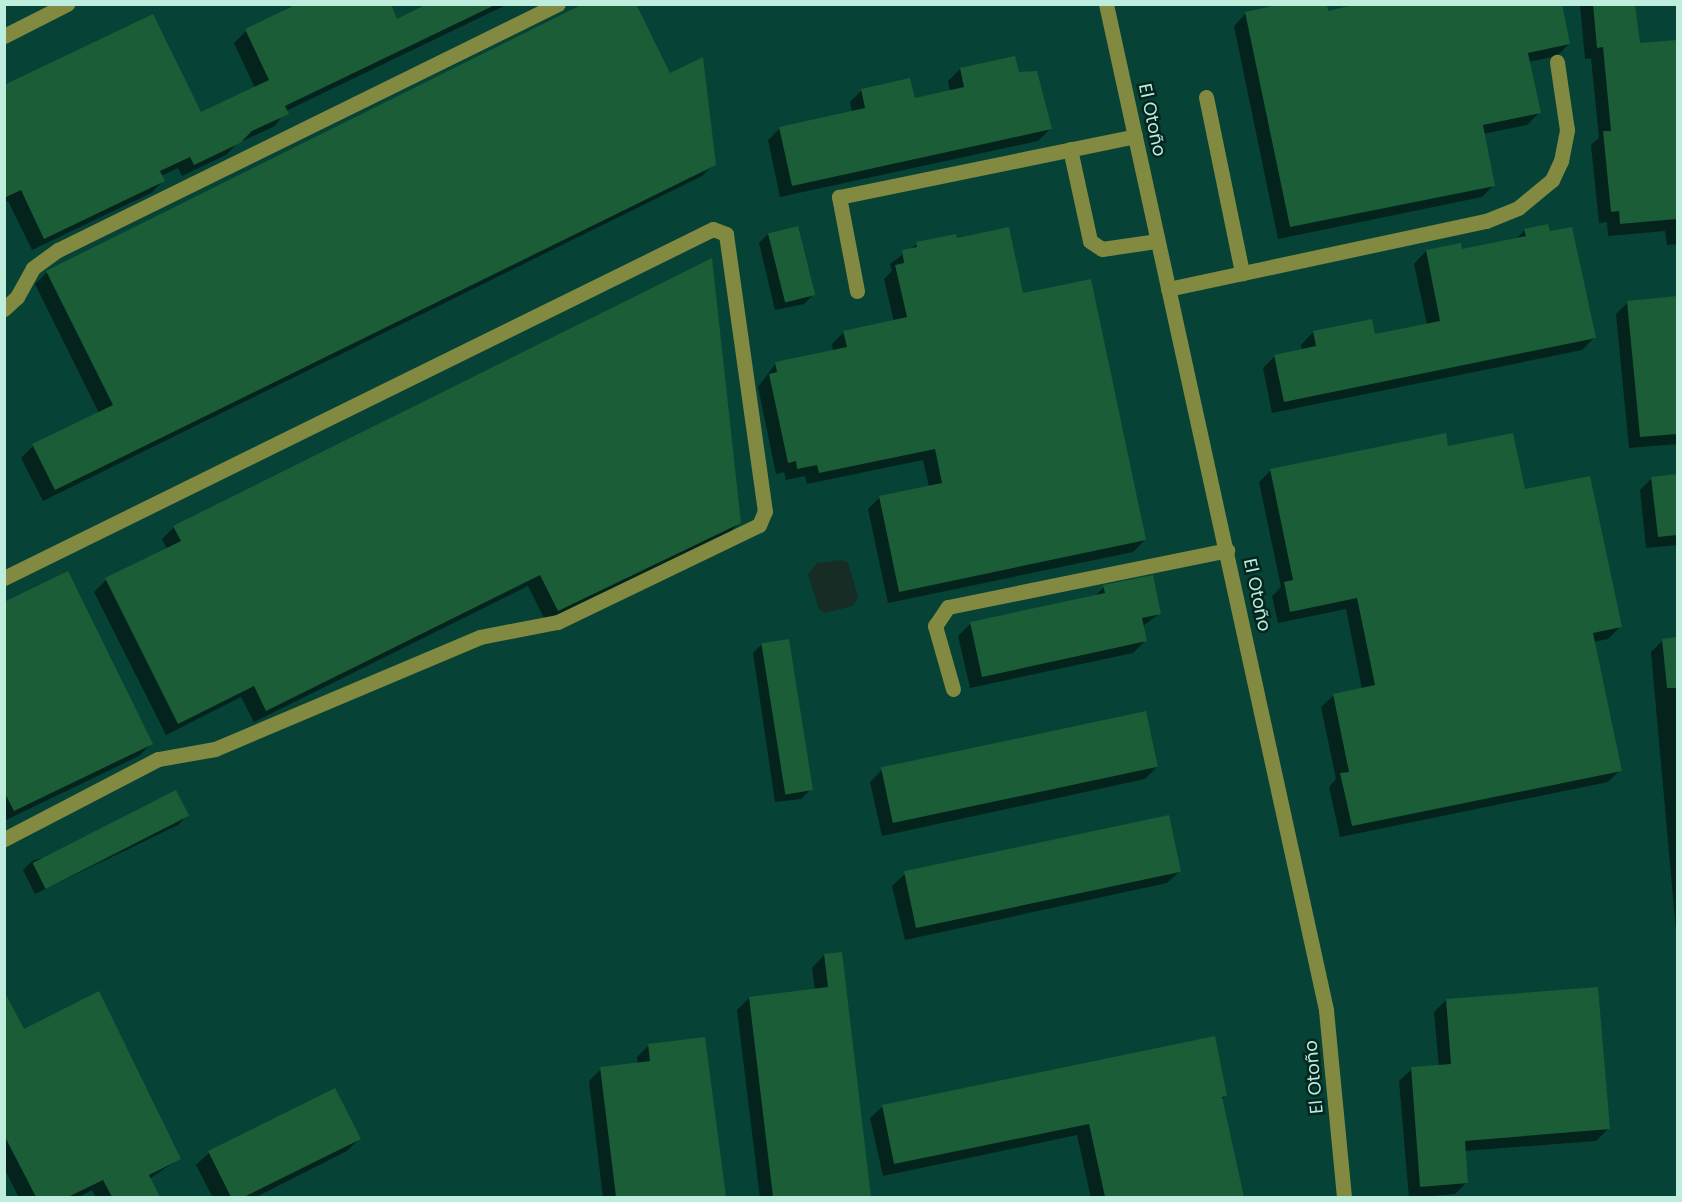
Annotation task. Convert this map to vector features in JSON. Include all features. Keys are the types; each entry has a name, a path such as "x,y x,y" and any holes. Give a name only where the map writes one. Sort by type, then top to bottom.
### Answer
{"street":[{"path":"4,36 67,4"},
{"path":"4,309 17,297 33,268 58,250 558,4"},
{"name":"El Otoño","path":"1106,4 1326,1010 1344,1197"},
{"path":"1168,289 1486,221 1518,208 1552,180 1561,161 1567,130 1557,62"},
{"path":"1206,97 1242,273"},
{"path":"857,291 839,197 1135,136"},
{"path":"1070,150 1090,241 1102,249 1157,241"},
{"path":"4,578 712,229 726,234 765,511 759,525 564,619 480,637 215,749 158,759 4,839"},
{"path":"953,689 935,626 948,607 1227,550"}],"water":[{"path":"841,560 848,563 858,597 853,606 824,613 819,609 808,574 817,563"}],"building":[{"path":"297,4 391,4 397,19 427,4 497,4 285,106 289,114 252,131 240,143 194,165 190,157 160,171 165,181 44,239 21,190 4,198 4,85 153,14 201,112 269,80 245,29"},
{"path":"583,4 636,4 670,73 703,57 716,165 55,490 32,444 113,405 46,271"},
{"path":"1282,4 1327,4 1328,11 1357,4 1562,4 1570,44 1528,53 1541,113 1483,125 1495,186 1290,227 1245,12"},
{"path":"1593,4 1635,4 1640,43 1677,40 1677,219 1620,224 1619,211 1611,212 1603,131 1611,131 1603,47 1597,48"},
{"path":"1015,56 1019,72 1037,71 1052,129 792,186 779,127 865,108 861,89 910,78 915,98 964,87 960,68"},
{"path":"1548,224 1550,231 1572,227 1596,338 1284,402 1274,355 1316,346 1313,331 1372,319 1375,334 1440,321 1426,250 1461,243 1462,249 1526,236 1524,229"},
{"path":"798,226 815,295 785,302 768,233"},
{"path":"1009,227 1023,293 1091,279 1146,540 899,592 879,496 942,483 935,449 819,473 817,465 797,469 796,461 788,463 769,374 777,372 775,362 847,347 843,331 907,317 895,265 904,263 902,250 917,247 916,242 956,234 957,238"},
{"path":"712,258 741,523 558,611 540,575 266,711 254,686 178,724 105,578 181,541 173,526"},
{"path":"1677,296 1677,434 1640,437 1627,301"},
{"path":"1446,433 1448,446 1513,433 1525,489 1590,476 1622,627 1593,633 1622,771 1352,826 1340,773 1349,772 1333,694 1375,685 1357,598 1290,612 1284,582 1293,580 1270,469"},
{"path":"1677,474 1677,535 1658,537 1651,477"},
{"path":"68,571 153,744 14,811 4,792 4,602"},
{"path":"1153,575 1161,614 1142,618 1147,641 982,677 970,622 1105,593 1103,585"},
{"path":"1677,637 1677,688 1667,688 1662,639"},
{"path":"789,639 813,790 785,794 761,643"},
{"path":"1146,711 1158,767 893,823 881,767"},
{"path":"176,790 189,816 46,889 33,863"},
{"path":"1169,815 1181,872 916,928 904,871"},
{"path":"842,952 871,1197 773,1197 749,997 828,987 824,954"},
{"path":"1598,987 1610,1129 1465,1141 1468,1183 1420,1187 1411,1067 1451,1064 1446,999"},
{"path":"4,991 24,1029 99,991 181,1159 149,1175 160,1197 112,1197 103,1180 68,1197 36,1197 4,1135"},
{"path":"1215,1036 1227,1096 1222,1097 1244,1197 1105,1197 1089,1124 894,1164 882,1105"},
{"path":"705,1037 726,1197 616,1197 600,1067 650,1061 648,1044"},
{"path":"335,1088 361,1139 244,1197 231,1197 208,1151"}]}
